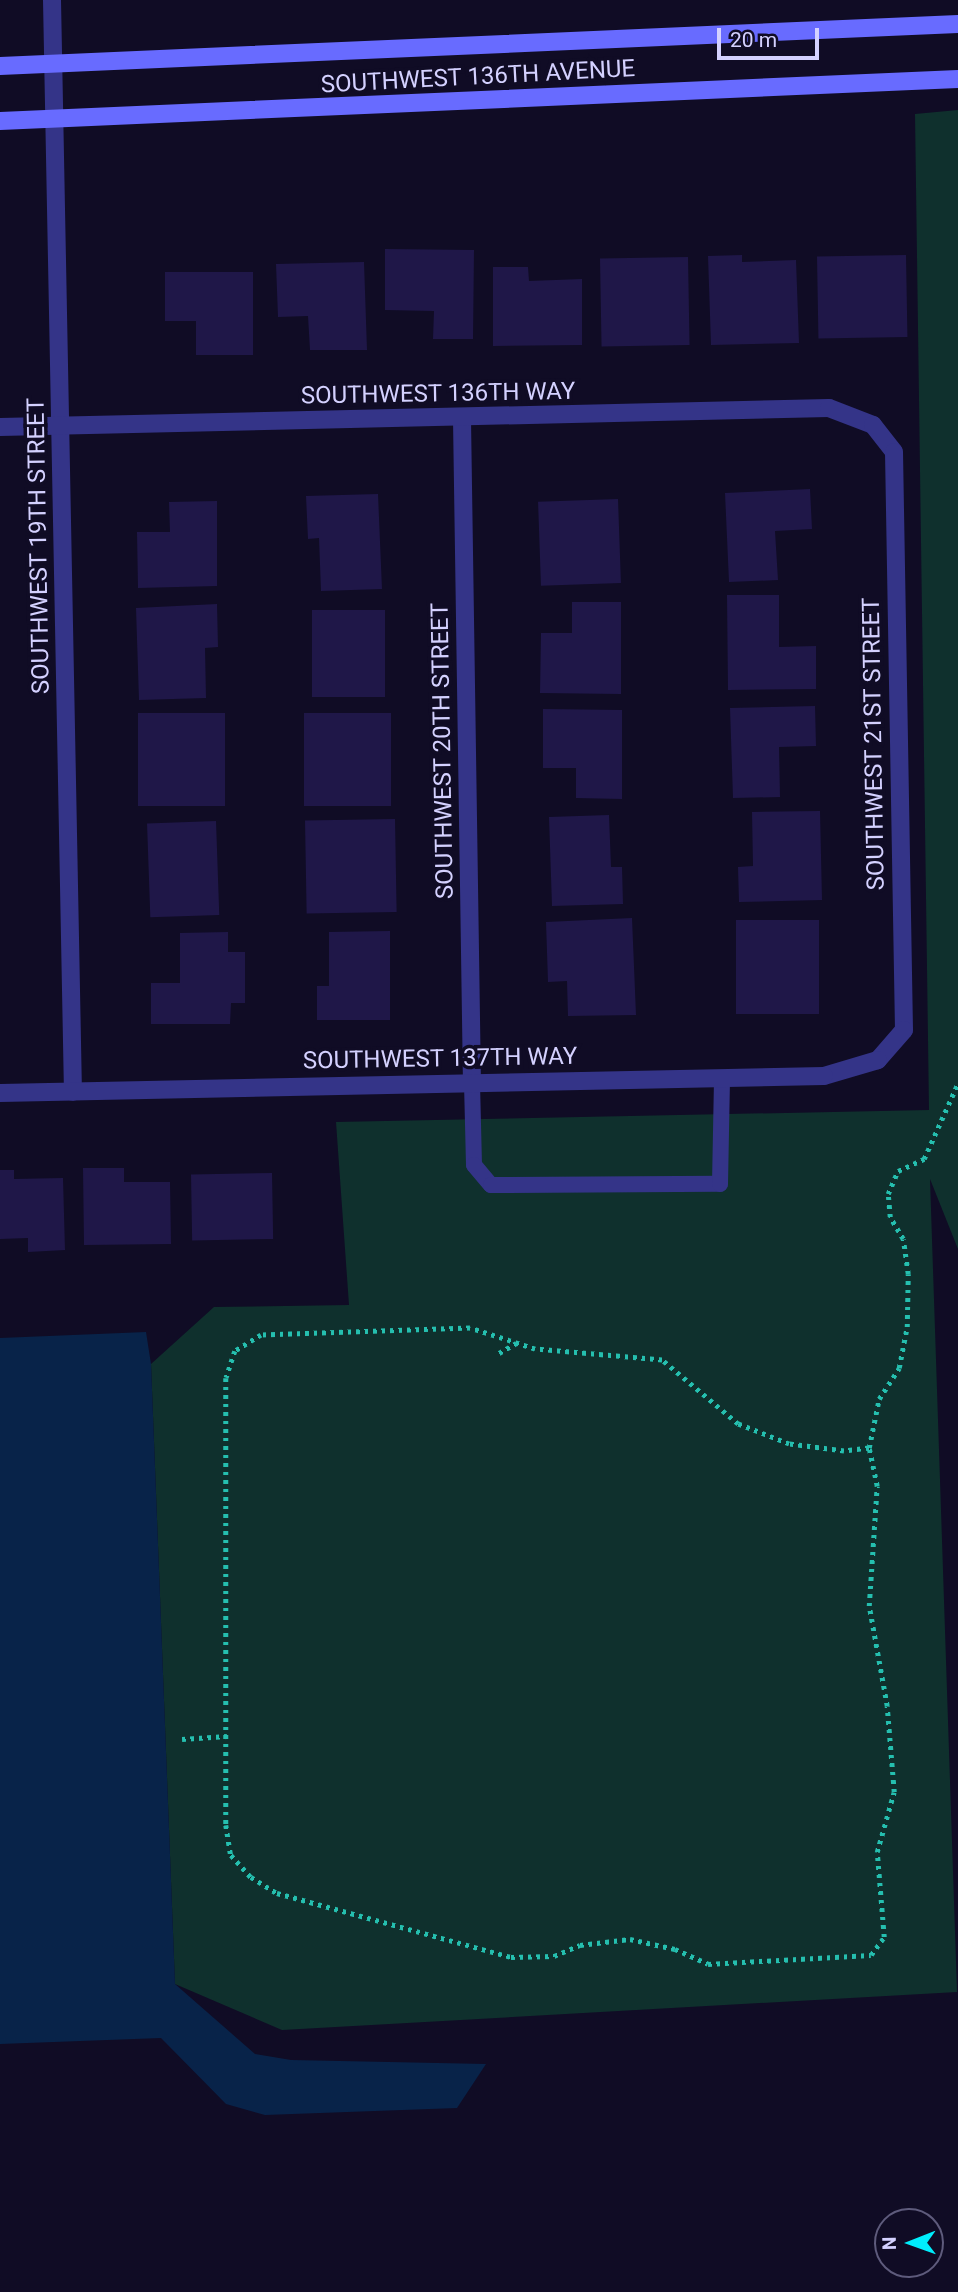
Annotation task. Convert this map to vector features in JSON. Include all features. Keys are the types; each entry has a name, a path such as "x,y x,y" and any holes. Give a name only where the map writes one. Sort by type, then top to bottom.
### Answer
{"street":[{"name":"SOUTHWEST 19TH STREET","path":"52,0 73,1092"},
{"name":"SOUTHWEST 136TH AVENUE","path":"0,66 958,24"},
{"name":"SOUTHWEST 136TH AVENUE","path":"0,121 958,79"},
{"name":"SOUTHWEST 136TH WAY","path":"0,427 462,419 829,408 873,425"},
{"name":"SOUTHWEST 20TH STREET","path":"462,419 472,1083"},
{"name":"SOUTHWEST 21ST STREET","path":"873,425 894,452 904,1030 878,1060"},
{"name":"SOUTHWEST 137TH WAY","path":"0,1093 824,1076 878,1060"}],"lane":[{"path":"472,1083 474,1165 491,1185 720,1184 722,1078"}],"path":[{"path":"869,1448 844,1451 789,1444 738,1423 662,1360 535,1349 470,1328 261,1335 235,1351 226,1378 226,1825 231,1855 251,1877 277,1893 511,1956 554,1956 580,1945 630,1939 674,1949 708,1964 871,1955 884,1937 877,1852 894,1793 887,1706 869,1606 877,1486 869,1448 880,1399 899,1368 907,1327 908,1274 903,1239 890,1217 888,1195 898,1171 924,1159 958,1083"},
{"path":"499,1353 517,1342"},
{"path":"181,1739 227,1735"}],"green space":[{"path":"958,110 958,1249 930,1179 957,1992 282,2030 175,1984 151,1364 214,1307 349,1305 336,1122 929,1110 915,114"}],"water":[{"path":"146,1332 151,1364 175,1984 255,2054 291,2060 486,2064 457,2108 265,2115 226,2104 161,2038 0,2044 0,1338"}],"building":[{"path":"385,249 474,250 473,339 433,339 434,311 385,310"},
{"path":"742,255 742,262 796,260 799,343 711,345 708,256"},
{"path":"906,255 907,337 818,339 817,257"},
{"path":"688,257 690,345 602,347 600,259"},
{"path":"364,262 367,350 310,350 308,316 278,317 276,264"},
{"path":"493,267 528,267 529,281 582,279 582,345 493,346"},
{"path":"165,272 253,272 253,355 196,355 196,321 165,321"},
{"path":"810,489 812,529 775,531 778,580 729,582 725,493"},
{"path":"378,494 382,589 321,591 319,538 308,539 306,496"},
{"path":"618,499 621,583 541,586 538,502"},
{"path":"217,501 217,586 138,588 137,532 170,532 169,502"},
{"path":"727,595 779,595 779,647 816,646 816,689 728,690"},
{"path":"572,602 621,602 621,694 540,693 541,633 572,633"},
{"path":"217,604 218,647 205,648 206,698 139,700 136,608"},
{"path":"312,610 385,610 385,697 312,697"},
{"path":"815,706 816,746 779,747 780,797 733,798 730,708"},
{"path":"543,709 622,710 622,799 576,798 576,768 543,768"},
{"path":"138,713 225,713 225,806 138,806"},
{"path":"304,713 391,713 391,806 304,806"},
{"path":"820,811 822,900 739,902 738,867 753,866 752,812"},
{"path":"609,815 611,867 622,867 623,904 552,906 549,817"},
{"path":"395,819 397,912 307,914 305,821"},
{"path":"216,821 219,915 150,917 147,823"},
{"path":"632,918 636,1015 568,1016 567,981 548,982 546,922"},
{"path":"736,920 819,920 819,1014 736,1014"},
{"path":"390,931 390,1020 317,1020 317,986 329,986 329,932"},
{"path":"228,932 228,952 245,952 245,1003 231,1003 230,1024 151,1024 151,983 180,983 180,933"},
{"path":"83,1168 124,1168 124,1182 170,1182 171,1244 84,1245"},
{"path":"0,1170 14,1170 14,1179 63,1178 65,1250 28,1252 28,1238 0,1239"},
{"path":"272,1173 273,1239 192,1240 191,1174"}]}
